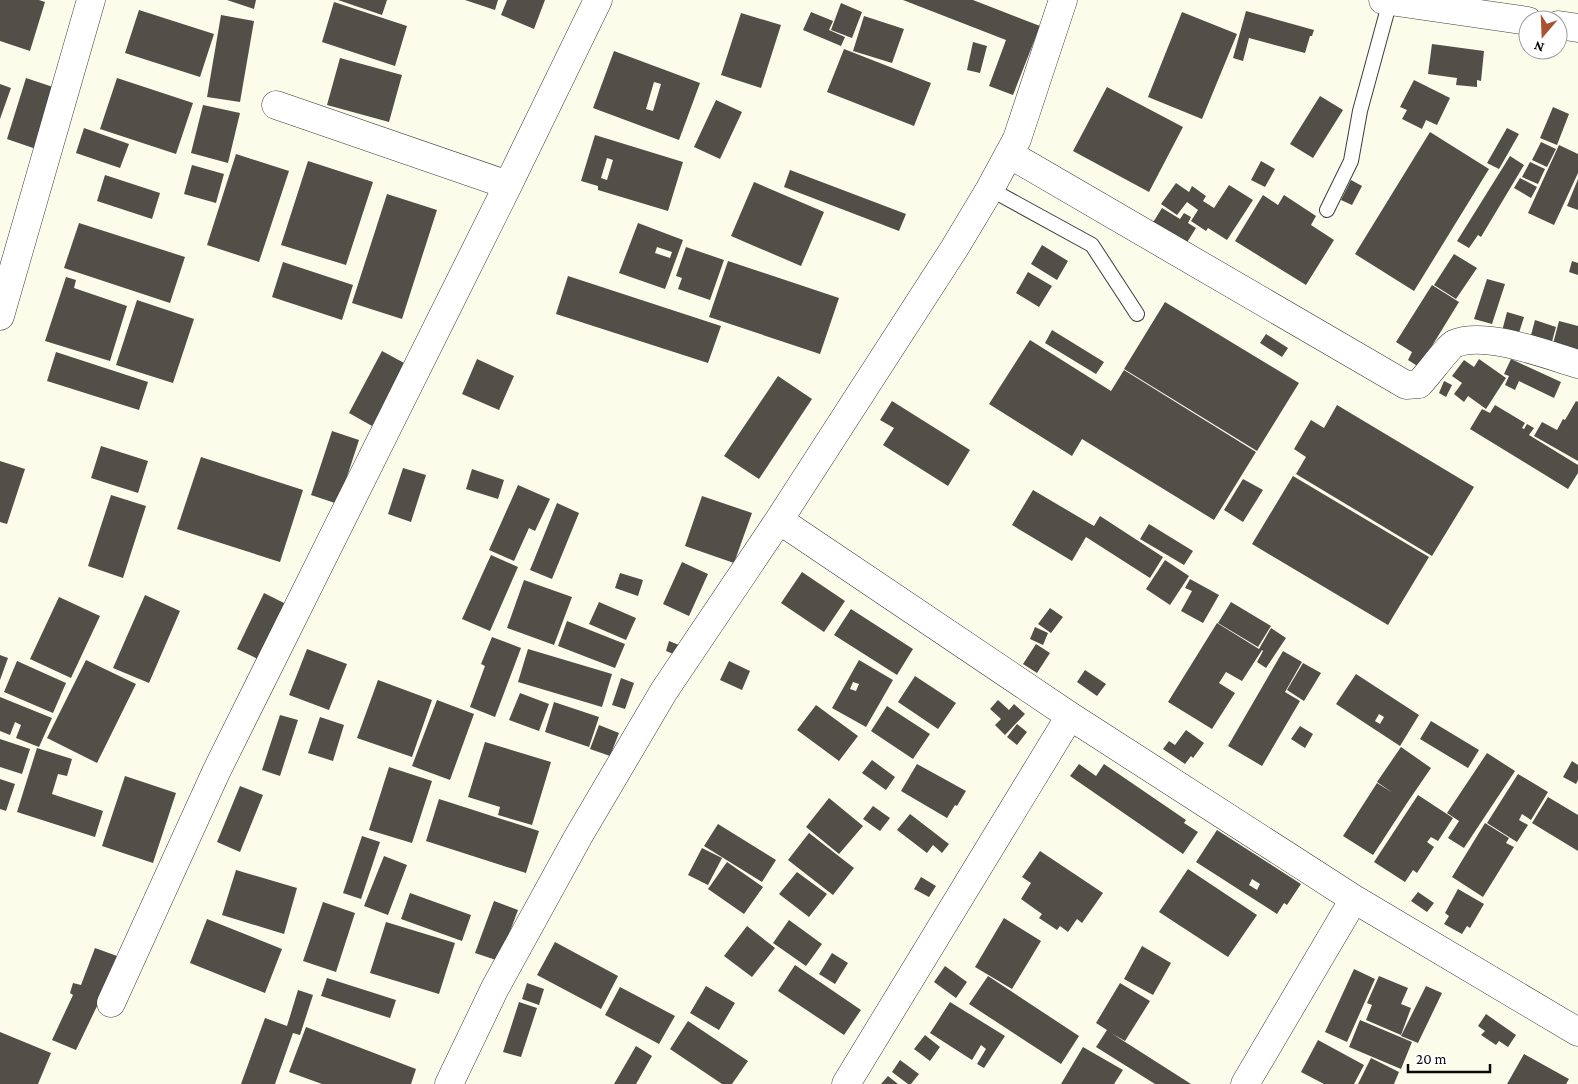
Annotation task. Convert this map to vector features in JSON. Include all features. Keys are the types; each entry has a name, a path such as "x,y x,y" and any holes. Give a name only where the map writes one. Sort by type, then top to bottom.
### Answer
{"street":[{"path":"0,316 91,0"},
{"path":"112,1002 217,770 508,186 598,0"},
{"path":"449,1084 495,988 578,837 664,692 779,520 954,249 990,189 1017,138 1063,0"},
{"path":"1386,0 1518,19"},
{"path":"276,104 508,186"},
{"path":"1009,154 1406,385 1419,384 1453,344 1475,339 1506,344 1578,364"},
{"path":"779,520 1070,716 1354,899 1578,1032"},
{"path":"846,1084 1070,716"},
{"path":"1245,1084 1354,899"}],"lane":[{"path":"1327,210 1351,161 1360,111 1386,0"},
{"path":"990,189 1092,245 1137,314"}],"building":[{"path":"0,0 39,0 45,2 30,51 0,41"},
{"path":"227,0 256,0 254,9"},
{"path":"338,0 387,0 382,15"},
{"path":"465,0 498,0 495,10"},
{"path":"507,0 545,0 534,29 501,15"},
{"path":"903,0 973,0 1040,26 1013,95 989,86 1006,40"},
{"path":"334,2 407,26 395,66 322,42"},
{"path":"841,3 862,12 852,38 831,30"},
{"path":"139,10 214,34 200,77 125,53"},
{"path":"1246,11 1314,30 1312,36 1310,36 1305,53 1249,38 1243,61 1233,58"},
{"path":"811,12 833,21 829,30 845,37 841,46 803,30"},
{"path":"1182,12 1237,34 1202,119 1148,97"},
{"path":"741,13 781,25 761,88 721,75"},
{"path":"221,15 254,21 240,102 207,97"},
{"path":"864,16 904,29 892,63 853,51"},
{"path":"973,42 987,46 980,73 967,70"},
{"path":"1432,44 1484,51 1481,81 1477,80 1477,87 1456,85 1457,78 1428,74"},
{"path":"844,49 931,83 914,126 827,92"},
{"path":"614,51 700,83 679,140 593,108","holes":["654,82 661,84 653,111 646,109"]},
{"path":"340,58 402,75 389,122 327,105"},
{"path":"26,78 56,88 36,149 7,139"},
{"path":"117,78 193,103 176,154 100,129"},
{"path":"1414,80 1450,98 1437,125 1426,120 1422,129 1402,119 1407,110 1400,107"},
{"path":"0,84 11,88 0,119"},
{"path":"1107,87 1183,127 1149,192 1073,151"},
{"path":"1320,96 1343,110 1313,158 1290,144"},
{"path":"716,100 742,112 720,159 694,147"},
{"path":"203,105 240,113 228,163 191,153"},
{"path":"1553,107 1569,114 1557,145 1540,138"},
{"path":"84,128 129,144 120,168 76,153"},
{"path":"1507,128 1519,134 1499,169 1487,163"},
{"path":"1430,132 1489,169 1414,291 1355,254"},
{"path":"595,135 683,162 668,211 598,190 598,186 581,181","holes":["607,158 613,160 607,180 601,178"]},
{"path":"1541,142 1556,149 1547,167 1532,160"},
{"path":"1559,145 1578,154 1578,173 1554,225 1528,213"},
{"path":"236,154 289,171 259,262 207,245"},
{"path":"1510,156 1524,165 1481,237 1478,235 1469,248 1457,241"},
{"path":"308,161 373,182 346,265 281,245"},
{"path":"1261,161 1275,169 1265,187 1251,180"},
{"path":"1530,162 1545,169 1538,184 1522,177"},
{"path":"192,165 224,174 216,203 184,194"},
{"path":"790,170 906,214 899,231 784,187"},
{"path":"105,175 160,193 152,219 97,201"},
{"path":"1520,178 1537,187 1531,198 1514,188"},
{"path":"1578,179 1578,210 1567,206"},
{"path":"1351,180 1362,186 1352,205 1341,200"},
{"path":"754,182 824,212 801,266 731,236"},
{"path":"1176,183 1189,192 1192,186 1206,196 1203,201 1214,208 1229,185 1253,200 1227,240 1208,228 1206,231 1191,221 1198,210 1187,202 1177,215 1161,204"},
{"path":"387,194 437,210 402,319 352,303"},
{"path":"1263,195 1278,205 1284,195 1316,216 1311,225 1334,240 1306,285 1235,241"},
{"path":"1162,208 1180,219 1184,213 1191,217 1188,223 1196,228 1186,244 1152,224"},
{"path":"79,223 185,257 170,303 64,268"},
{"path":"638,223 683,240 665,289 619,273","holes":["657,247 672,252 670,258 655,253"]},
{"path":"1042,245 1068,261 1057,280 1031,264"},
{"path":"686,247 724,260 710,300 678,289 682,278 676,276"},
{"path":"1454,254 1477,268 1456,299 1434,285"},
{"path":"728,261 839,298 820,354 709,317"},
{"path":"1572,261 1578,263 1578,275 1569,272"},
{"path":"283,262 353,285 342,320 272,297"},
{"path":"1028,272 1052,286 1039,307 1016,293"},
{"path":"568,276 721,326 708,363 556,314"},
{"path":"66,277 76,280 74,288 127,306 110,361 45,341"},
{"path":"1487,279 1505,284 1492,324 1474,319"},
{"path":"1432,285 1459,302 1419,367 1408,360 1412,352 1396,342"},
{"path":"137,300 194,319 173,383 116,365"},
{"path":"1165,302 1299,383 1257,451 1124,369"},
{"path":"1507,312 1524,317 1518,336 1502,331"},
{"path":"1535,320 1556,327 1551,345 1530,339"},
{"path":"1559,321 1578,326 1578,351 1553,344"},
{"path":"1052,330 1104,362 1096,374 1045,343"},
{"path":"1266,334 1288,348 1282,357 1260,343"},
{"path":"1030,340 1111,391 1124,370 1256,452 1214,520 1082,439 1072,456 989,404"},
{"path":"382,351 406,364 372,426 349,413"},
{"path":"56,352 148,382 139,410 47,381"},
{"path":"477,359 514,376 499,410 462,394"},
{"path":"1479,359 1506,378 1486,409 1468,396 1464,402 1454,394 1462,383 1452,376 1464,360 1474,367"},
{"path":"1511,359 1561,382 1554,398 1519,381 1515,390 1505,385 1509,376 1504,374"},
{"path":"778,376 812,399 759,479 724,456"},
{"path":"1444,381 1452,385 1446,397 1439,393"},
{"path":"892,401 970,450 948,486 883,445 894,428 880,420"},
{"path":"1576,401 1578,402 1578,461 1534,436 1542,422 1557,430"},
{"path":"1337,405 1474,487 1432,556 1296,474 1306,457 1294,449 1311,420 1324,428"},
{"path":"1495,405 1525,423 1522,428 1524,429 1527,424 1534,428 1529,435 1578,465 1578,473 1568,489 1470,429 1482,409 1490,413"},
{"path":"332,431 359,440 338,504 311,495"},
{"path":"101,446 148,461 138,493 91,478"},
{"path":"201,457 303,490 280,562 177,529"},
{"path":"0,461 25,469 7,524 0,522"},
{"path":"403,468 426,475 411,522 388,514"},
{"path":"472,469 504,480 498,499 466,489"},
{"path":"1293,476 1429,557 1388,625 1252,544"},
{"path":"1243,479 1263,490 1243,522 1224,510"},
{"path":"518,485 550,499 535,531 529,528 514,561 489,550"},
{"path":"1033,490 1094,526 1100,516 1163,557 1150,578 1086,537 1072,561 1012,525"},
{"path":"111,495 146,506 123,578 88,566"},
{"path":"702,496 752,513 734,563 685,546"},
{"path":"557,503 579,513 552,579 530,570"},
{"path":"1149,524 1193,551 1184,565 1140,539"},
{"path":"491,555 518,567 490,631 462,619"},
{"path":"1165,560 1189,576 1170,605 1146,589"},
{"path":"682,562 708,574 689,616 663,604"},
{"path":"802,572 845,601 824,632 781,603"},
{"path":"620,573 643,580 638,596 615,588"},
{"path":"1190,579 1219,595 1203,623 1181,611 1192,591 1185,588"},
{"path":"524,580 572,597 554,645 507,628"},
{"path":"264,593 286,604 260,660 237,649"},
{"path":"145,595 180,611 149,683 113,668"},
{"path":"59,597 100,616 71,678 30,659"},
{"path":"599,602 636,618 626,640 589,624"},
{"path":"1231,602 1271,626 1258,647 1218,623"},
{"path":"1050,608 1063,617 1051,633 1038,624"},
{"path":"851,609 913,649 897,675 834,635"},
{"path":"567,621 625,644 615,668 558,646"},
{"path":"1217,623 1259,649 1271,628 1286,638 1266,668 1257,662 1262,650 1242,681 1226,672 1219,683 1235,693 1212,729 1168,702"},
{"path":"1035,627 1048,633 1043,645 1030,639"},
{"path":"492,637 521,648 495,717 470,707 485,666 481,664"},
{"path":"669,641 679,645 676,655 666,651"},
{"path":"1036,644 1050,653 1037,673 1023,664"},
{"path":"307,649 347,664 329,710 289,695"},
{"path":"528,649 612,674 602,707 518,682"},
{"path":"1283,651 1302,662 1285,692 1300,701 1262,766 1228,746"},
{"path":"0,655 8,658 0,680"},
{"path":"86,660 136,684 97,763 47,738"},
{"path":"859,660 893,680 866,727 832,708","holes":["853,682 859,684 856,691 850,689"]},
{"path":"17,661 66,683 53,713 4,692"},
{"path":"729,661 750,671 742,690 720,680"},
{"path":"1303,663 1321,673 1304,701 1287,690"},
{"path":"1085,670 1106,684 1097,696 1077,682"},
{"path":"1356,674 1419,715 1400,746 1336,704","holes":["1379,714 1384,717 1380,724 1375,721"]},
{"path":"915,676 956,703 938,729 898,702"},
{"path":"621,678 634,683 625,709 612,705"},
{"path":"378,680 432,700 412,757 357,738"},
{"path":"520,693 549,704 539,731 509,720"},
{"path":"0,697 52,718 39,747 16,738 21,725 15,722 10,735 0,731"},
{"path":"437,700 474,714 450,780 412,766"},
{"path":"998,700 1009,710 1014,704 1025,714 1005,735 995,725 1001,719 990,709"},
{"path":"554,702 599,717 589,747 545,732"},
{"path":"816,705 858,736 839,761 797,730"},
{"path":"887,706 930,734 913,759 871,731"},
{"path":"280,715 298,720 280,776 262,770"},
{"path":"320,717 344,725 333,761 308,753"},
{"path":"1431,721 1479,750 1468,768 1420,739"},
{"path":"1017,724 1027,732 1017,745 1007,737"},
{"path":"599,725 619,733 610,756 590,749"},
{"path":"1300,726 1313,734 1305,748 1291,739"},
{"path":"1186,730 1204,743 1193,758 1191,756 1185,764 1163,749 1169,741 1175,745"},
{"path":"0,739 30,749 22,774 0,767"},
{"path":"485,742 551,762 532,825 498,815 500,807 468,797"},
{"path":"1401,747 1431,768 1373,855 1343,836 1377,783 1393,793 1377,782"},
{"path":"37,748 72,759 67,776 58,774 52,794 103,811 95,837 17,812"},
{"path":"1487,753 1515,771 1464,848 1448,838 1459,821 1447,813"},
{"path":"872,760 895,777 886,790 862,773"},
{"path":"1572,761 1578,765 1578,780 1576,784 1563,777"},
{"path":"917,764 966,791 947,818 901,791"},
{"path":"1079,764 1096,776 1104,764 1186,820 1184,823 1198,832 1183,854 1070,776"},
{"path":"389,767 432,781 412,843 369,830"},
{"path":"1518,774 1548,792 1531,820 1522,814 1519,820 1528,825 1517,842 1487,823"},
{"path":"125,776 176,793 153,863 102,846"},
{"path":"0,779 15,784 6,811 0,809"},
{"path":"240,786 263,795 240,852 217,842"},
{"path":"1418,795 1453,818 1438,841 1431,837 1427,842 1434,847 1417,873 1413,870 1405,882 1374,862"},
{"path":"1548,797 1578,815 1578,851 1532,823"},
{"path":"829,798 863,826 839,854 806,827"},
{"path":"439,799 539,831 526,873 426,841"},
{"path":"873,806 890,818 880,831 863,819"},
{"path":"910,814 949,844 942,853 933,845 927,853 897,830"},
{"path":"1485,823 1509,838 1506,843 1514,847 1483,897 1452,877"},
{"path":"718,824 776,860 762,882 704,846"},
{"path":"1217,830 1301,884 1287,905 1284,903 1277,914 1196,862","holes":["1252,879 1260,884 1257,890 1249,885"]},
{"path":"809,833 854,868 833,895 788,860"},
{"path":"362,836 380,842 361,899 343,893"},
{"path":"702,848 722,858 708,885 688,875"},
{"path":"1040,851 1103,893 1082,923 1077,919 1068,932 1060,926 1057,930 1039,918 1042,914 1021,899 1031,883 1022,877"},
{"path":"384,856 407,865 388,915 364,906"},
{"path":"727,862 763,887 744,914 708,889"},
{"path":"1188,869 1257,915 1228,957 1159,912"},
{"path":"236,870 297,888 284,934 222,915"},
{"path":"797,872 827,894 809,917 779,894"},
{"path":"921,877 936,886 929,897 914,889"},
{"path":"1458,889 1484,904 1470,928 1467,926 1462,934 1444,924 1449,916 1445,913"},
{"path":"1418,892 1434,903 1427,912 1411,901"},
{"path":"410,893 471,915 462,941 401,919"},
{"path":"494,901 518,910 499,961 475,953"},
{"path":"323,902 355,913 336,972 303,961"},
{"path":"1004,918 1041,941 1012,989 975,967"},
{"path":"207,919 282,949 265,993 190,963"},
{"path":"789,920 822,944 806,966 773,943"},
{"path":"386,922 455,943 439,994 370,973"},
{"path":"747,926 775,948 752,977 724,956"},
{"path":"555,942 618,976 601,1009 537,975"},
{"path":"1142,946 1171,963 1153,995 1124,979"},
{"path":"95,948 117,956 100,1004 98,1004 76,1050 52,1040 73,995 70,993 73,983 81,985"},
{"path":"832,953 848,963 835,984 819,974"},
{"path":"795,965 861,1010 844,1035 778,991"},
{"path":"945,966 967,982 956,998 934,982"},
{"path":"1354,969 1375,979 1347,1042 1325,1032"},
{"path":"988,976 1079,1036 1061,1064 969,1004"},
{"path":"1379,976 1408,988 1401,1004 1411,1008 1401,1035 1366,1020 1372,1005 1367,1003"},
{"path":"327,978 396,1000 390,1018 321,996"},
{"path":"527,983 544,989 539,1005 522,999"},
{"path":"1120,983 1150,1001 1125,1041 1111,1033 1191,1084 1155,1084 1096,1047 1107,1030 1096,1023"},
{"path":"706,986 735,1003 719,1030 690,1013"},
{"path":"1426,986 1442,993 1418,1043 1401,1036"},
{"path":"620,987 675,1016 659,1044 605,1015"},
{"path":"298,990 313,995 300,1035 293,1033 275,1084 241,1084 265,1018 287,1026"},
{"path":"519,1002 537,1008 521,1057 503,1052"},
{"path":"950,1002 1005,1036 984,1068 977,1064 986,1049 981,1045 972,1060 930,1033"},
{"path":"1486,1014 1516,1035 1508,1047 1499,1041 1496,1045 1481,1035 1485,1031 1478,1026"},
{"path":"1360,1020 1412,1042 1401,1069 1349,1047"},
{"path":"688,1021 748,1061 732,1084 722,1084 670,1049"},
{"path":"306,1027 416,1069 411,1084 322,1084 289,1072"},
{"path":"0,1032 51,1053 38,1084 0,1084"},
{"path":"925,1035 940,1047 930,1061 914,1049"},
{"path":"1318,1040 1364,1065 1354,1084 1324,1084 1301,1072"},
{"path":"636,1046 652,1056 636,1084 614,1084"},
{"path":"1083,1047 1123,1070 1114,1084 1061,1084"},
{"path":"1524,1054 1569,1079 1566,1084 1507,1084"},
{"path":"1371,1058 1399,1072 1394,1084 1358,1084"},
{"path":"900,1060 919,1074 911,1084 908,1084 892,1072"},
{"path":"888,1076 898,1084 881,1084"}]}
